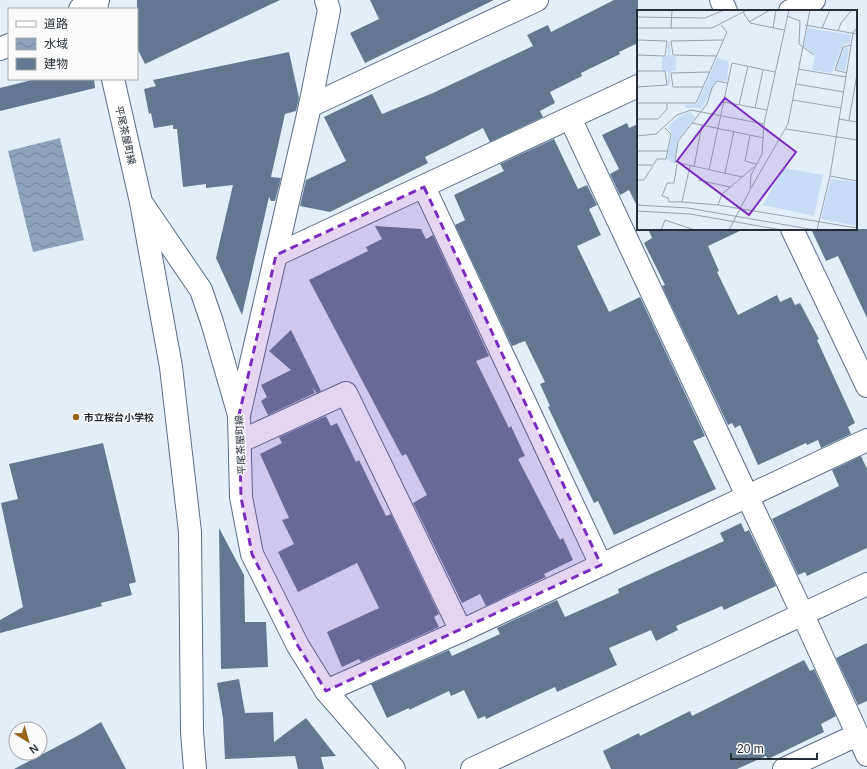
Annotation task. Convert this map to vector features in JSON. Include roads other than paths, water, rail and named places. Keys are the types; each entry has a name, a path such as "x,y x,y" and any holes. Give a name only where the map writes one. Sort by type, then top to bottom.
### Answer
{"street":[{"path":"239,414 310,106 329,10 326,0"},
{"path":"310,106 537,0"},
{"path":"721,0 726,10"},
{"path":"792,10 814,0"},
{"name":"平尾茶屋町線","path":"113,80 141,202 202,290 239,414 242,497 252,554 298,646 326,691 394,769"},
{"path":"276,255 637,86"},
{"path":"570,118 803,614 867,755"},
{"path":"424,187 601,564"},
{"path":"141,202 171,366 190,532 192,732 195,769"},
{"path":"792,230 867,386"},
{"path":"241,441 346,393 461,631"},
{"path":"326,691 461,631 867,440"},
{"path":"472,769 867,584"},
{"path":"784,769 857,735"}],"water":[{"path":"60,138 84,240 33,252 8,151"}],"place":[{"name":"市立桜台小学校","path":"76,417"}]}
